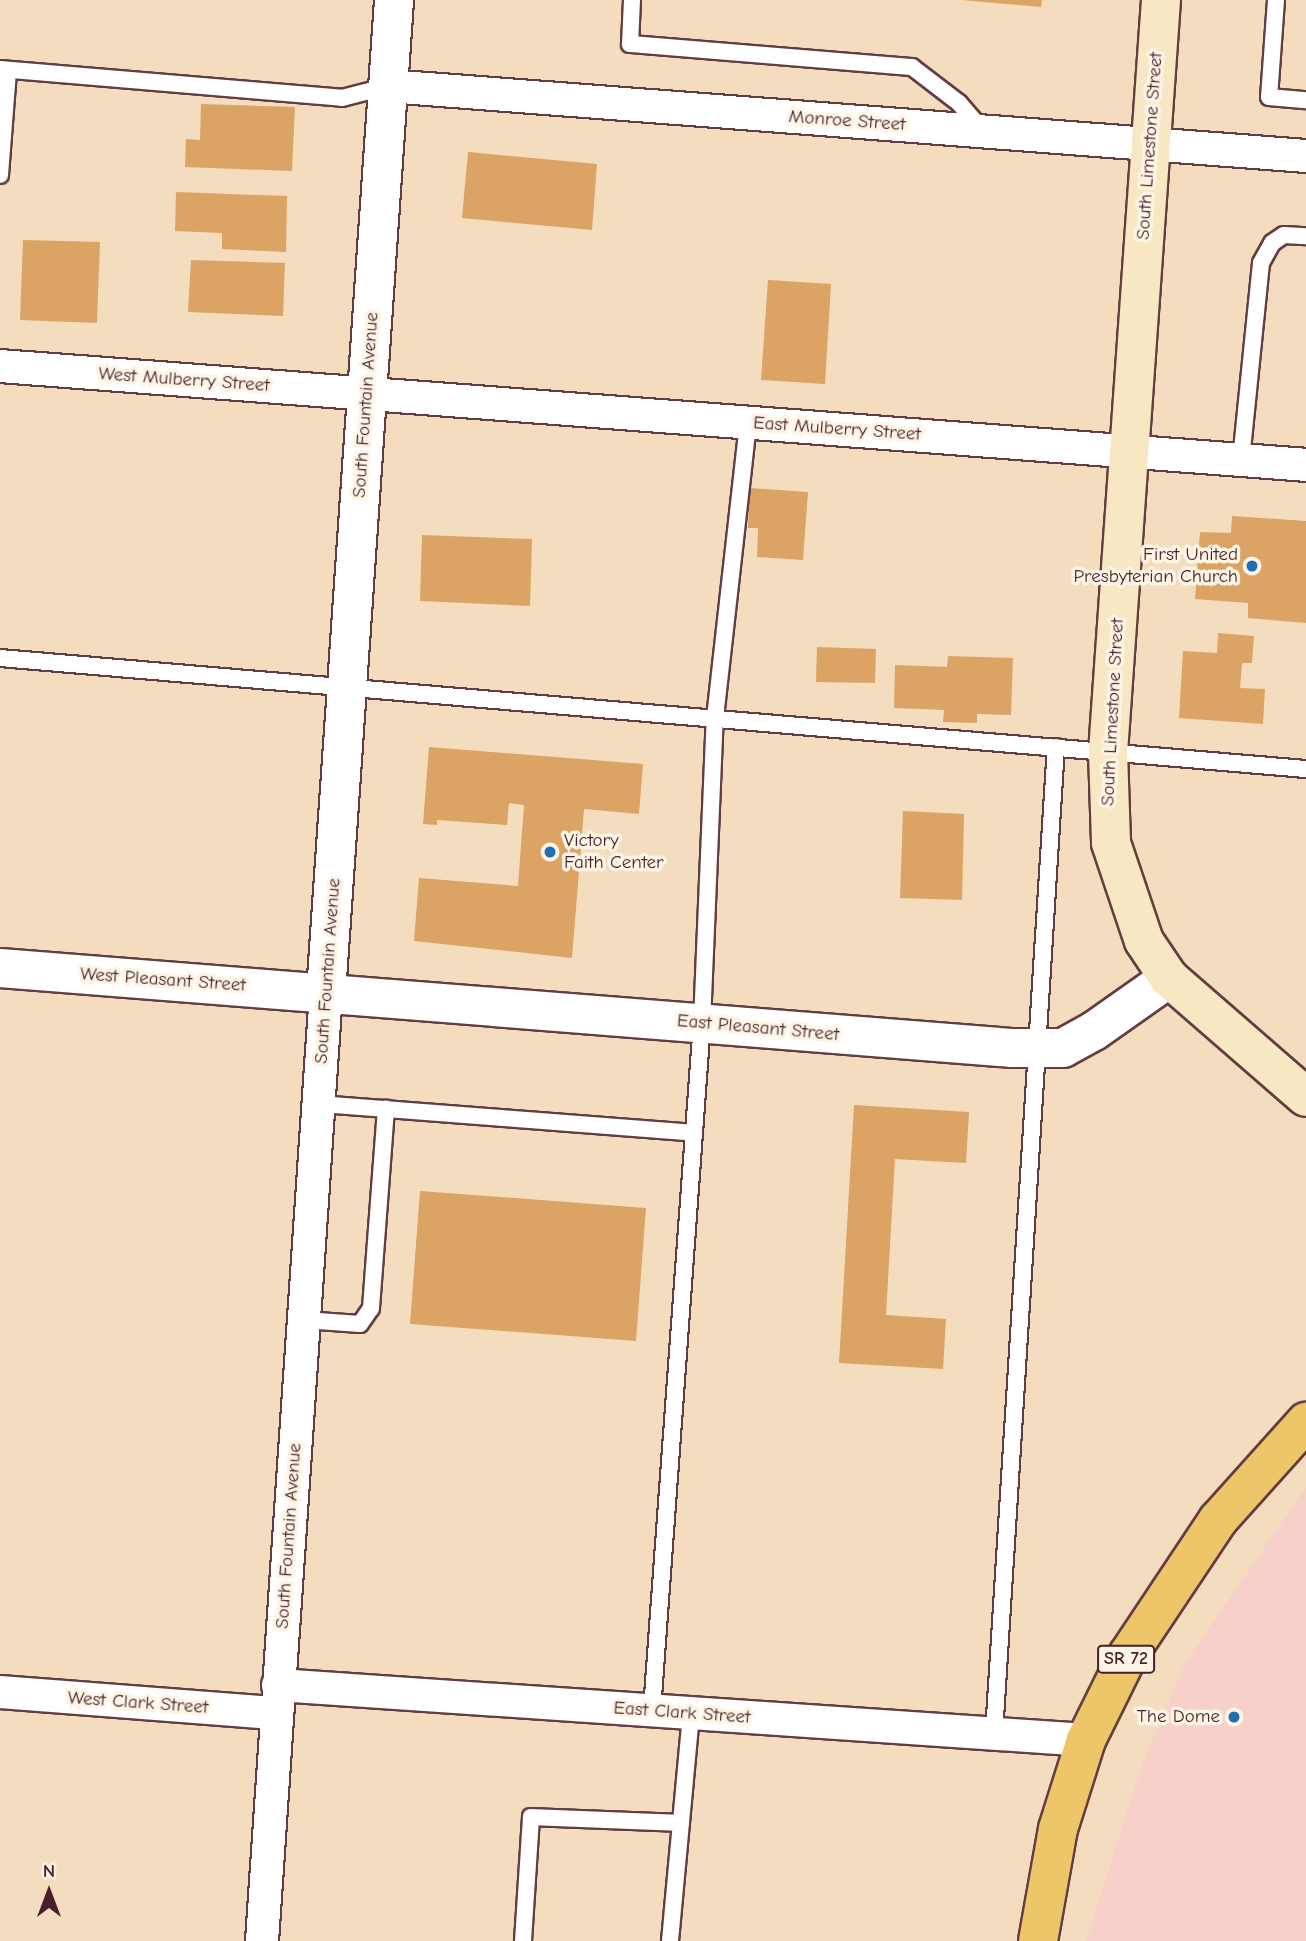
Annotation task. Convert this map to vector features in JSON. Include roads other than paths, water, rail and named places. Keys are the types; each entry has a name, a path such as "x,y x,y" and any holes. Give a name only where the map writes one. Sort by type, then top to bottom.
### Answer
{"main road":[{"name":"South Limestone Street","path":"1161,0 1106,800 1122,885 1144,941 1169,978 1306,1097"},
{"name":"SR 72","path":"1038,1941 1058,1829 1086,1740 1128,1655 1201,1543 1306,1422"}],"street":[{"name":"South Fountain Avenue","path":"262,1941 394,0"},
{"name":"Monroe Street","path":"388,86 1306,156"},
{"name":"West Mulberry Street","path":"0,366 367,394"},
{"name":"East Mulberry Street","path":"367,394 1306,465"},
{"name":"West Pleasant Street","path":"0,968 326,993"},
{"name":"East Pleasant Street","path":"326,993 1062,1048 1094,1031 1169,978"},
{"name":"West Clark Street","path":"0,1692 277,1699"},
{"name":"East Clark Street","path":"277,1699 652,1710 1086,1740"}],"lane":[{"path":"632,0 630,44 912,67 960,103 984,131"},
{"path":"1276,0 1269,97 1306,100"},
{"path":"0,175 4,69 342,98 388,86"},
{"path":"1241,460 1261,263 1272,243 1284,235 1306,236"},
{"path":"652,1710 702,1023 715,718 748,423"},
{"path":"0,658 1306,769"},
{"path":"993,1734 1056,747"},
{"path":"320,1104 694,1133"},
{"path":"304,1320 360,1324 371,1308 386,1109"},
{"path":"670,1941 691,1713"},
{"path":"523,1941 531,1817 681,1823"}],"place":[{"name":"First United Presbyterian Church","path":"1252,566"},
{"name":"Victory Faith Center","path":"550,852"},
{"name":"The Dome","path":"1234,1717"}]}
